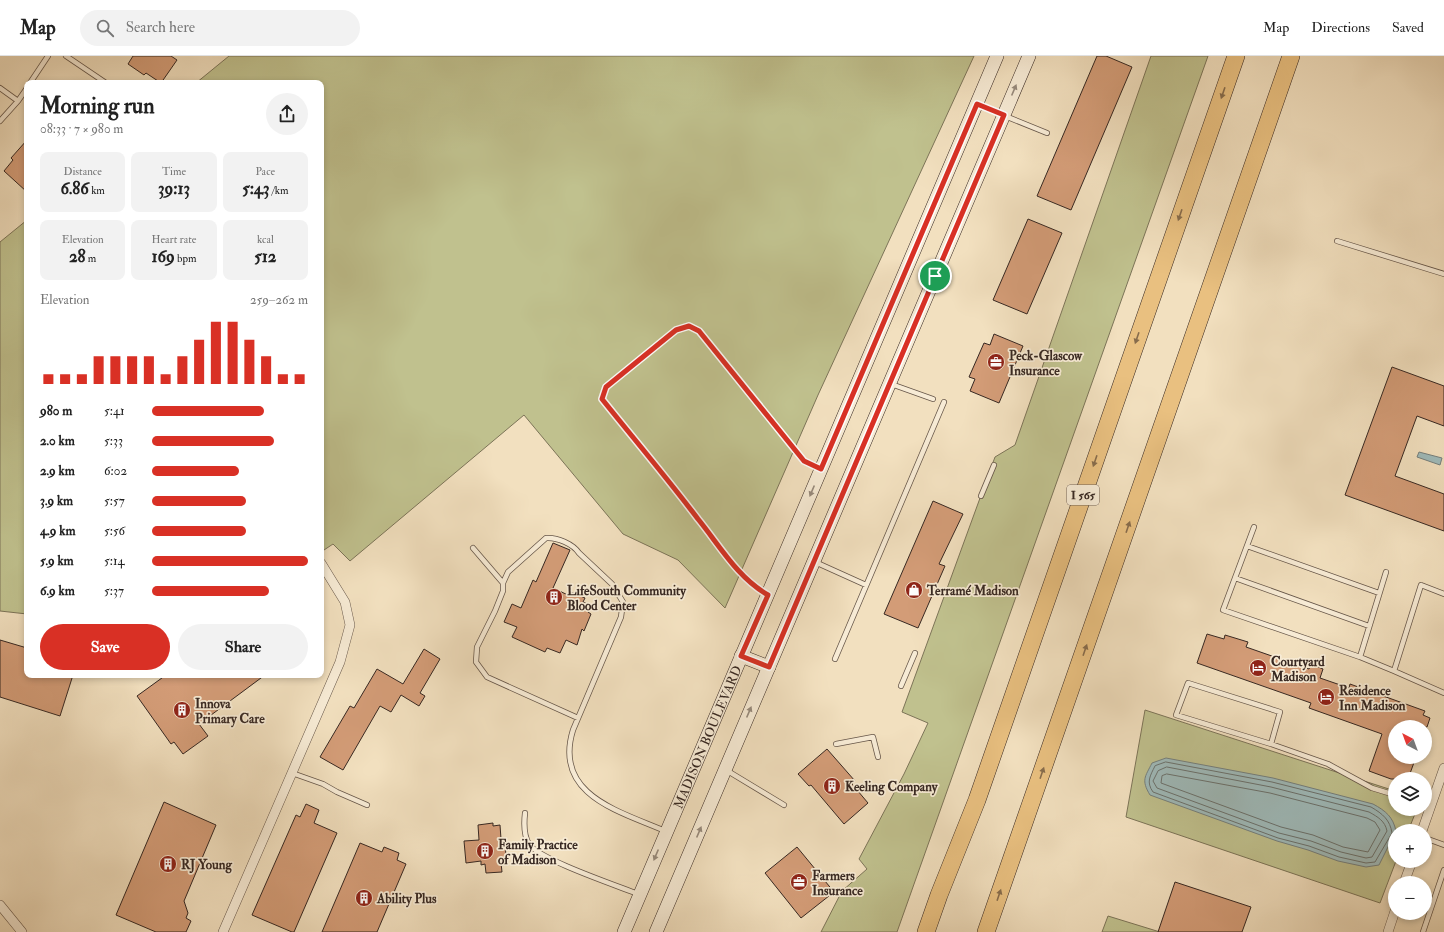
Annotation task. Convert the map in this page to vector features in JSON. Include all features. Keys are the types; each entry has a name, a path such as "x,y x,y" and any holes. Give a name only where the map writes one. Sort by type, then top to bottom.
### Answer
{"highway":[{"name":"I 565","path":"926,932 939,895 977,800 1236,56"},
{"path":"986,932 1291,56"},
{"path":"920,932 939,895"}],"main road":[{"name":"MADISON BOULEVARD","path":"624,932 997,56"},
{"path":"658,931 813,562 1029,56"},
{"path":"741,656 769,667"}],"street":[{"path":"223,932 340,662 350,625 345,602 324,568"},
{"path":"1432,796 1444,768"},
{"path":"0,905 22,932"},
{"path":"1388,932 1392,920"}],"lane":[{"path":"32,80 48,56"},
{"path":"66,56 102,80"},
{"path":"0,88 18,101"},
{"path":"0,122 24,92"},
{"path":"977,104 1047,133"},
{"path":"1337,241 1444,274"},
{"path":"768,595 752,586 740,574 698,518 602,399 606,387 676,330 689,326 699,331 804,461 821,469"},
{"path":"890,384 933,399"},
{"path":"835,659 944,402"},
{"path":"981,496 994,465"},
{"path":"1254,527 1223,610 1360,657 1444,693"},
{"path":"578,718 487,677 476,662 477,647 496,611 503,591 503,583 508,572 546,538 554,537 576,548 579,553 612,584 623,602 621,617 569,742 571,769 579,783 589,794 600,802 666,832"},
{"path":"1247,546 1379,593"},
{"path":"473,548 503,583"},
{"path":"813,562 866,585"},
{"path":"1360,657 1386,572"},
{"path":"1235,578 1370,626"},
{"path":"1394,671 1421,584 1444,594"},
{"path":"901,686 915,653"},
{"path":"1271,744 1280,712 1188,683 1176,715 1271,744 1328,764 1372,788 1388,793"},
{"path":"836,744 873,737 878,756"},
{"path":"725,770 784,805"},
{"path":"292,773 323,784 367,805"},
{"path":"525,813 524,822 529,843 537,852 567,866 640,895"},
{"path":"1432,841 1444,845"},
{"path":"1423,932 1444,870"}],"green space":[{"path":"229,56 974,56 818,395 725,608 678,560 623,534 524,415 350,561 333,544 324,550 324,80 200,80"},
{"path":"1151,56 1208,56 897,932 821,932 842,891 867,869 859,859 904,774 928,723 902,712 995,457 1015,445"},
{"path":"24,222 24,614 0,611 0,242"},
{"path":"1145,710 1388,789 1388,816 1414,816 1411,824 1388,824 1388,868 1393,868 1390,876 1388,876 1388,882 1380,903 1126,817"},
{"path":"1108,916 1160,932 1102,932"}],"water":[{"path":"1419,452 1442,458 1440,465 1417,457"},
{"path":"1166,758 1273,778 1373,804 1382,809 1393,822 1394,824 1388,824 1388,847 1379,865 1366,867 1338,861 1277,841 1150,795 1147,790 1145,779 1152,763"}],"building":[{"path":"133,56 171,56 177,60 163,80 156,80 146,73 144,75 128,64"},
{"path":"1097,56 1106,56 1132,67 1071,210 1037,196"},
{"path":"24,143 24,189 4,171 13,160 11,158"},
{"path":"1028,219 1062,233 1027,314 993,300"},
{"name":"Peck-Glascow Insurance","path":"994,334 1023,346 999,403 970,391 975,379 969,377 984,343 990,345"},
{"path":"1392,367 1444,386 1444,426 1417,416 1395,476 1444,494 1444,531 1345,495"},
{"path":"933,501 963,514 939,564 945,566 918,628 884,614"},
{"name":"LifeSouth Community Blood Center","path":"553,543 570,550 553,588 570,596 571,592 585,598 583,602 590,605 588,612 591,614 584,631 582,629 577,645 566,640 560,653 547,648 545,652 512,637 517,627 504,622 512,604 521,608 533,580 536,582"},
{"path":"1207,634 1224,639 1225,635 1248,642 1246,647 1309,669 1311,664 1323,669 1320,678 1349,688 1350,684 1425,711 1423,715 1430,718 1429,720 1388,720 1388,764 1413,764 1411,772 1388,772 1388,778 1369,771 1382,734 1309,708 1311,703 1197,663"},
{"path":"0,640 24,647 24,678 72,678 60,716 0,697"},
{"path":"424,649 440,659 420,693 425,696 419,706 401,695 391,712 380,706 343,770 320,757 350,706 354,708 377,669 403,684"},
{"name":"Innova Primary Care","path":"162,678 261,678 199,724 208,736 183,754 174,742 171,744 137,696"},
{"name":"Keeling Company","path":"827,749 855,781 852,784 868,803 844,824 811,785 809,786 798,774"},
{"name":"RJ Young","path":"164,802 216,825 184,901 188,913 186,918 191,921 186,932 156,932 116,915"},
{"path":"306,804 319,810 314,823 337,833 294,932 292,932 252,915 296,815 300,817"},
{"name":"Family Practice of Madison","path":"493,823 493,826 500,825 501,839 504,839 507,862 501,863 502,872 486,873 485,864 481,865 481,861 466,863 464,841 479,840 478,825"},
{"name":"Ability Plus","path":"360,843 382,852 384,847 399,853 397,860 406,864 377,932 322,932"},
{"name":"Farmers Insurance","path":"797,847 834,892 801,918 765,873"},
{"path":"1175,882 1251,907 1242,932 1158,932"}],"place":[{"name":"Peck-Glascow Insurance","path":"996,362"},
{"name":"Terramé Madison","path":"914,590"},
{"name":"LifeSouth Community Blood Center","path":"554,597"},
{"name":"Courtyard Madison","path":"1258,668"},
{"name":"Residence Inn Madison","path":"1326,697"},
{"name":"Innova Primary Care","path":"182,710"},
{"name":"Keeling Company","path":"832,786"},
{"name":"Family Practice of Madison","path":"485,851"},
{"name":"RJ Young","path":"168,864"},
{"name":"Farmers Insurance","path":"799,882"},
{"name":"Ability Plus","path":"364,898"}],"route":[{"path":"977,104 1004,115 935,276 769,667 741,656 768,595 752,586 740,574 698,518 602,399 606,387 676,330 689,326 699,331 804,461 821,469 977,104"}]}
